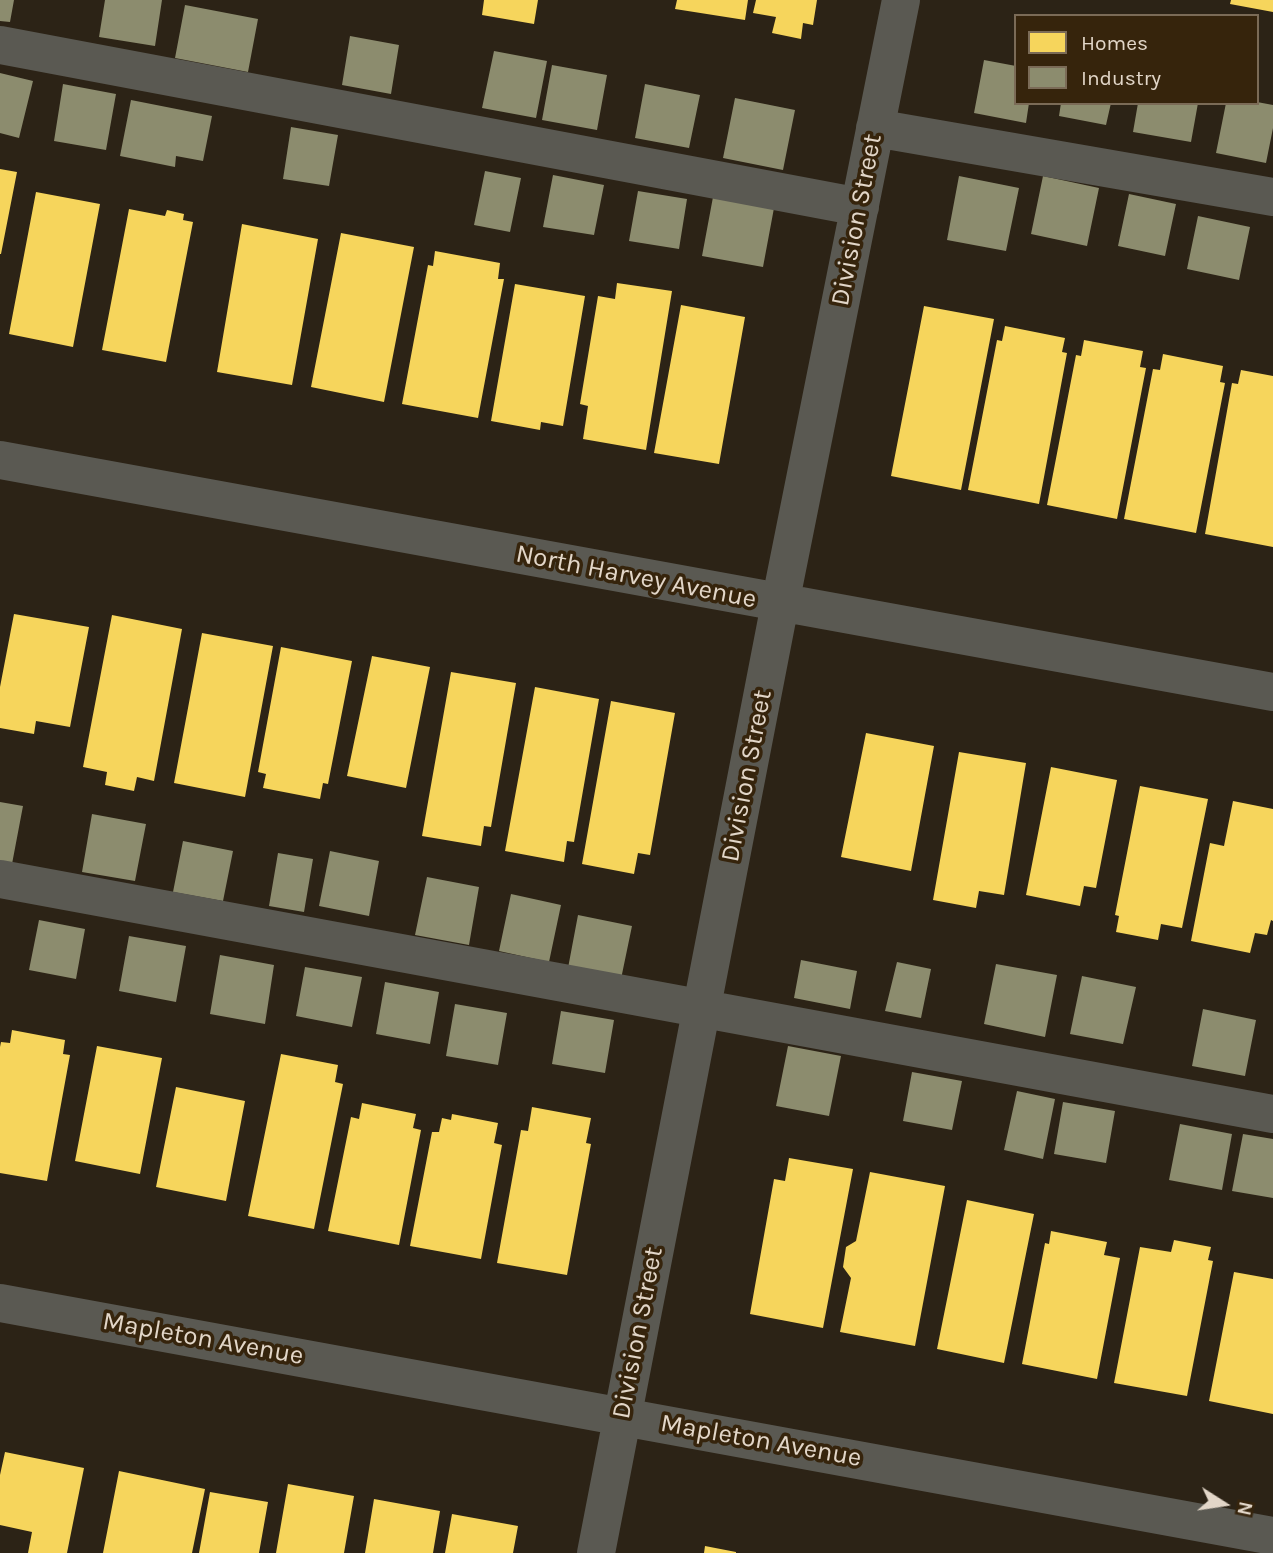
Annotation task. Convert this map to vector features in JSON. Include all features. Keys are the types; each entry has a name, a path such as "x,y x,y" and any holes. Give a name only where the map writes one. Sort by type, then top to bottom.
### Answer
{"street":[{"name":"Division Street","path":"596,1553 780,604 901,0"},
{"path":"0,45 860,207"},
{"path":"875,128 1273,197"},
{"name":"North Harvey Avenue","path":"0,460 1273,692"},
{"path":"0,879 1273,1114"},
{"name":"Mapleton Avenue","path":"0,1303 1273,1535"}],"building: Homes":[{"path":"484,0 538,0 534,24 482,15"},
{"path":"677,0 748,0 745,20 675,9"},
{"path":"756,0 817,0 813,25 803,23 801,39 772,33 776,17 753,13"},
{"path":"1231,0 1273,0 1273,12 1230,4"},
{"path":"0,169 17,172 1,254 0,254"},
{"path":"36,192 100,204 73,347 9,334"},
{"path":"129,209 165,216 167,210 184,214 183,220 193,222 166,362 102,350"},
{"path":"242,224 318,239 292,385 217,372"},
{"path":"341,233 414,247 384,402 311,387"},
{"path":"435,251 500,263 498,279 504,279 478,418 402,404 428,265 433,266"},
{"path":"617,283 672,291 646,450 583,439 588,406 580,404 598,296 615,299"},
{"path":"515,284 585,296 563,426 541,422 540,430 491,421"},
{"path":"681,305 745,317 719,464 654,453"},
{"path":"924,306 994,319 961,490 891,476"},
{"path":"1005,326 1065,338 1062,352 1067,353 1039,504 968,490 997,340 1002,341"},
{"path":"1084,340 1143,351 1140,367 1146,368 1117,519 1047,505 1076,355 1081,356"},
{"path":"1163,354 1223,366 1220,382 1225,383 1196,533 1124,519 1153,369 1160,370"},
{"path":"1241,370 1273,376 1273,547 1205,534 1232,383 1238,384"},
{"path":"14,614 89,627 70,727 36,721 34,734 0,728 0,687"},
{"path":"112,615 182,629 154,781 137,777 134,791 105,785 107,772 83,767"},
{"path":"202,633 273,646 245,797 174,783"},
{"path":"281,647 352,661 328,784 323,783 320,799 263,788 266,774 258,772"},
{"path":"372,656 430,667 406,788 347,776"},
{"path":"451,672 516,683 491,827 484,826 481,846 422,836"},
{"path":"535,687 599,699 574,842 567,841 564,862 505,851"},
{"path":"611,701 675,713 650,855 638,853 634,874 582,864"},
{"path":"866,733 934,746 911,871 841,857"},
{"path":"959,752 1026,763 1004,895 979,891 976,908 933,900"},
{"path":"1051,767 1117,780 1096,888 1084,886 1080,906 1026,895"},
{"path":"1140,786 1208,799 1182,928 1161,924 1158,940 1116,932 1119,916 1115,915"},
{"path":"1233,801 1273,809 1273,921 1271,920 1267,935 1255,933 1250,953 1191,941 1210,843 1224,846"},
{"path":"12,1030 65,1040 63,1054 70,1055 47,1181 0,1173 0,1047 1,1042 10,1043"},
{"path":"97,1046 162,1058 140,1174 75,1161"},
{"path":"281,1054 338,1065 335,1082 343,1084 314,1229 248,1216"},
{"path":"176,1087 245,1101 226,1201 156,1187"},
{"path":"362,1103 416,1114 413,1128 421,1130 399,1245 328,1231 351,1117 359,1119"},
{"path":"532,1107 591,1118 586,1143 591,1144 567,1275 497,1263 521,1130 528,1131"},
{"path":"452,1114 498,1123 494,1143 502,1145 481,1259 410,1246 432,1132 439,1132 442,1118 451,1120"},
{"path":"789,1158 853,1169 823,1328 750,1314 774,1179 785,1181"},
{"path":"870,1172 945,1186 915,1346 840,1332 851,1278 843,1267 846,1247 856,1241"},
{"path":"967,1200 1034,1214 1004,1363 937,1349"},
{"path":"1051,1231 1107,1242 1104,1255 1120,1258 1097,1379 1022,1364 1045,1243 1049,1244"},
{"path":"1174,1240 1211,1247 1208,1260 1213,1261 1187,1396 1114,1383 1140,1247 1171,1252"},
{"path":"1234,1272 1273,1279 1273,1414 1209,1401"},
{"path":"5,1452 84,1468 67,1553 28,1553 32,1532 0,1525 0,1475"},
{"path":"119,1471 205,1489 192,1553 103,1553"},
{"path":"288,1484 354,1496 344,1553 276,1553"},
{"path":"210,1492 268,1502 259,1553 199,1553"},
{"path":"374,1499 440,1511 433,1553 365,1553"},
{"path":"452,1514 518,1526 513,1553 445,1553"},
{"path":"705,1546 736,1552 736,1553 704,1553"}],"building: Industry":[{"path":"0,0 14,0 10,22 0,21"},
{"path":"105,0 162,0 155,46 99,37"},
{"path":"185,5 258,19 248,72 175,58"},
{"path":"350,36 399,45 391,94 342,85"},
{"path":"494,51 547,61 536,118 482,108"},
{"path":"984,60 1014,66 1014,105 1029,105 1026,123 974,113"},
{"path":"552,65 607,75 597,130 542,120"},
{"path":"0,73 33,81 19,138 0,133"},
{"path":"63,84 116,94 106,150 54,141"},
{"path":"645,84 700,95 689,148 635,138"},
{"path":"735,98 795,110 783,170 723,158"},
{"path":"131,100 212,116 203,161 176,156 175,167 120,156"},
{"path":"1259,102 1273,105 1273,128 1266,163 1216,153 1226,105 1259,105"},
{"path":"1061,105 1111,105 1106,125 1059,116"},
{"path":"1138,105 1198,105 1191,142 1133,132"},
{"path":"291,127 338,135 329,186 283,179"},
{"path":"485,171 521,178 510,232 474,225"},
{"path":"553,175 604,185 594,235 543,227"},
{"path":"959,176 1019,188 1006,251 947,240"},
{"path":"1043,176 1099,188 1087,246 1031,234"},
{"path":"638,191 687,199 679,249 629,241"},
{"path":"1129,194 1176,204 1165,256 1118,246"},
{"path":"713,197 774,208 763,267 702,256"},
{"path":"1198,216 1250,227 1239,280 1187,269"},
{"path":"0,802 23,806 12,864 0,862"},
{"path":"92,814 146,824 135,881 82,872"},
{"path":"183,841 233,851 223,901 173,892"},
{"path":"330,851 379,861 369,916 319,906"},
{"path":"278,853 313,859 304,912 269,906"},
{"path":"427,877 479,887 469,945 415,935"},
{"path":"511,894 561,905 549,962 499,951"},
{"path":"578,915 632,926 621,979 568,968"},
{"path":"39,920 85,929 76,979 29,970"},
{"path":"129,936 186,946 176,1002 119,991"},
{"path":"220,955 274,965 265,1024 210,1014"},
{"path":"801,960 857,971 850,1009 794,998"},
{"path":"897,962 931,969 921,1018 885,1011"},
{"path":"996,964 1057,975 1045,1037 984,1024"},
{"path":"305,967 362,977 352,1027 296,1016"},
{"path":"1082,976 1136,987 1123,1044 1070,1034"},
{"path":"385,982 439,992 430,1044 376,1034"},
{"path":"455,1004 507,1013 498,1065 446,1056"},
{"path":"1203,1009 1256,1020 1245,1076 1192,1066"},
{"path":"561,1011 614,1020 605,1073 552,1064"},
{"path":"788,1046 841,1056 829,1116 776,1106"},
{"path":"912,1072 962,1081 952,1130 903,1121"},
{"path":"1017,1091 1055,1099 1043,1159 1004,1150"},
{"path":"1063,1102 1115,1111 1106,1163 1054,1154"},
{"path":"1180,1124 1232,1134 1222,1190 1169,1180"},
{"path":"1243,1134 1273,1139 1273,1198 1232,1191"}]}
